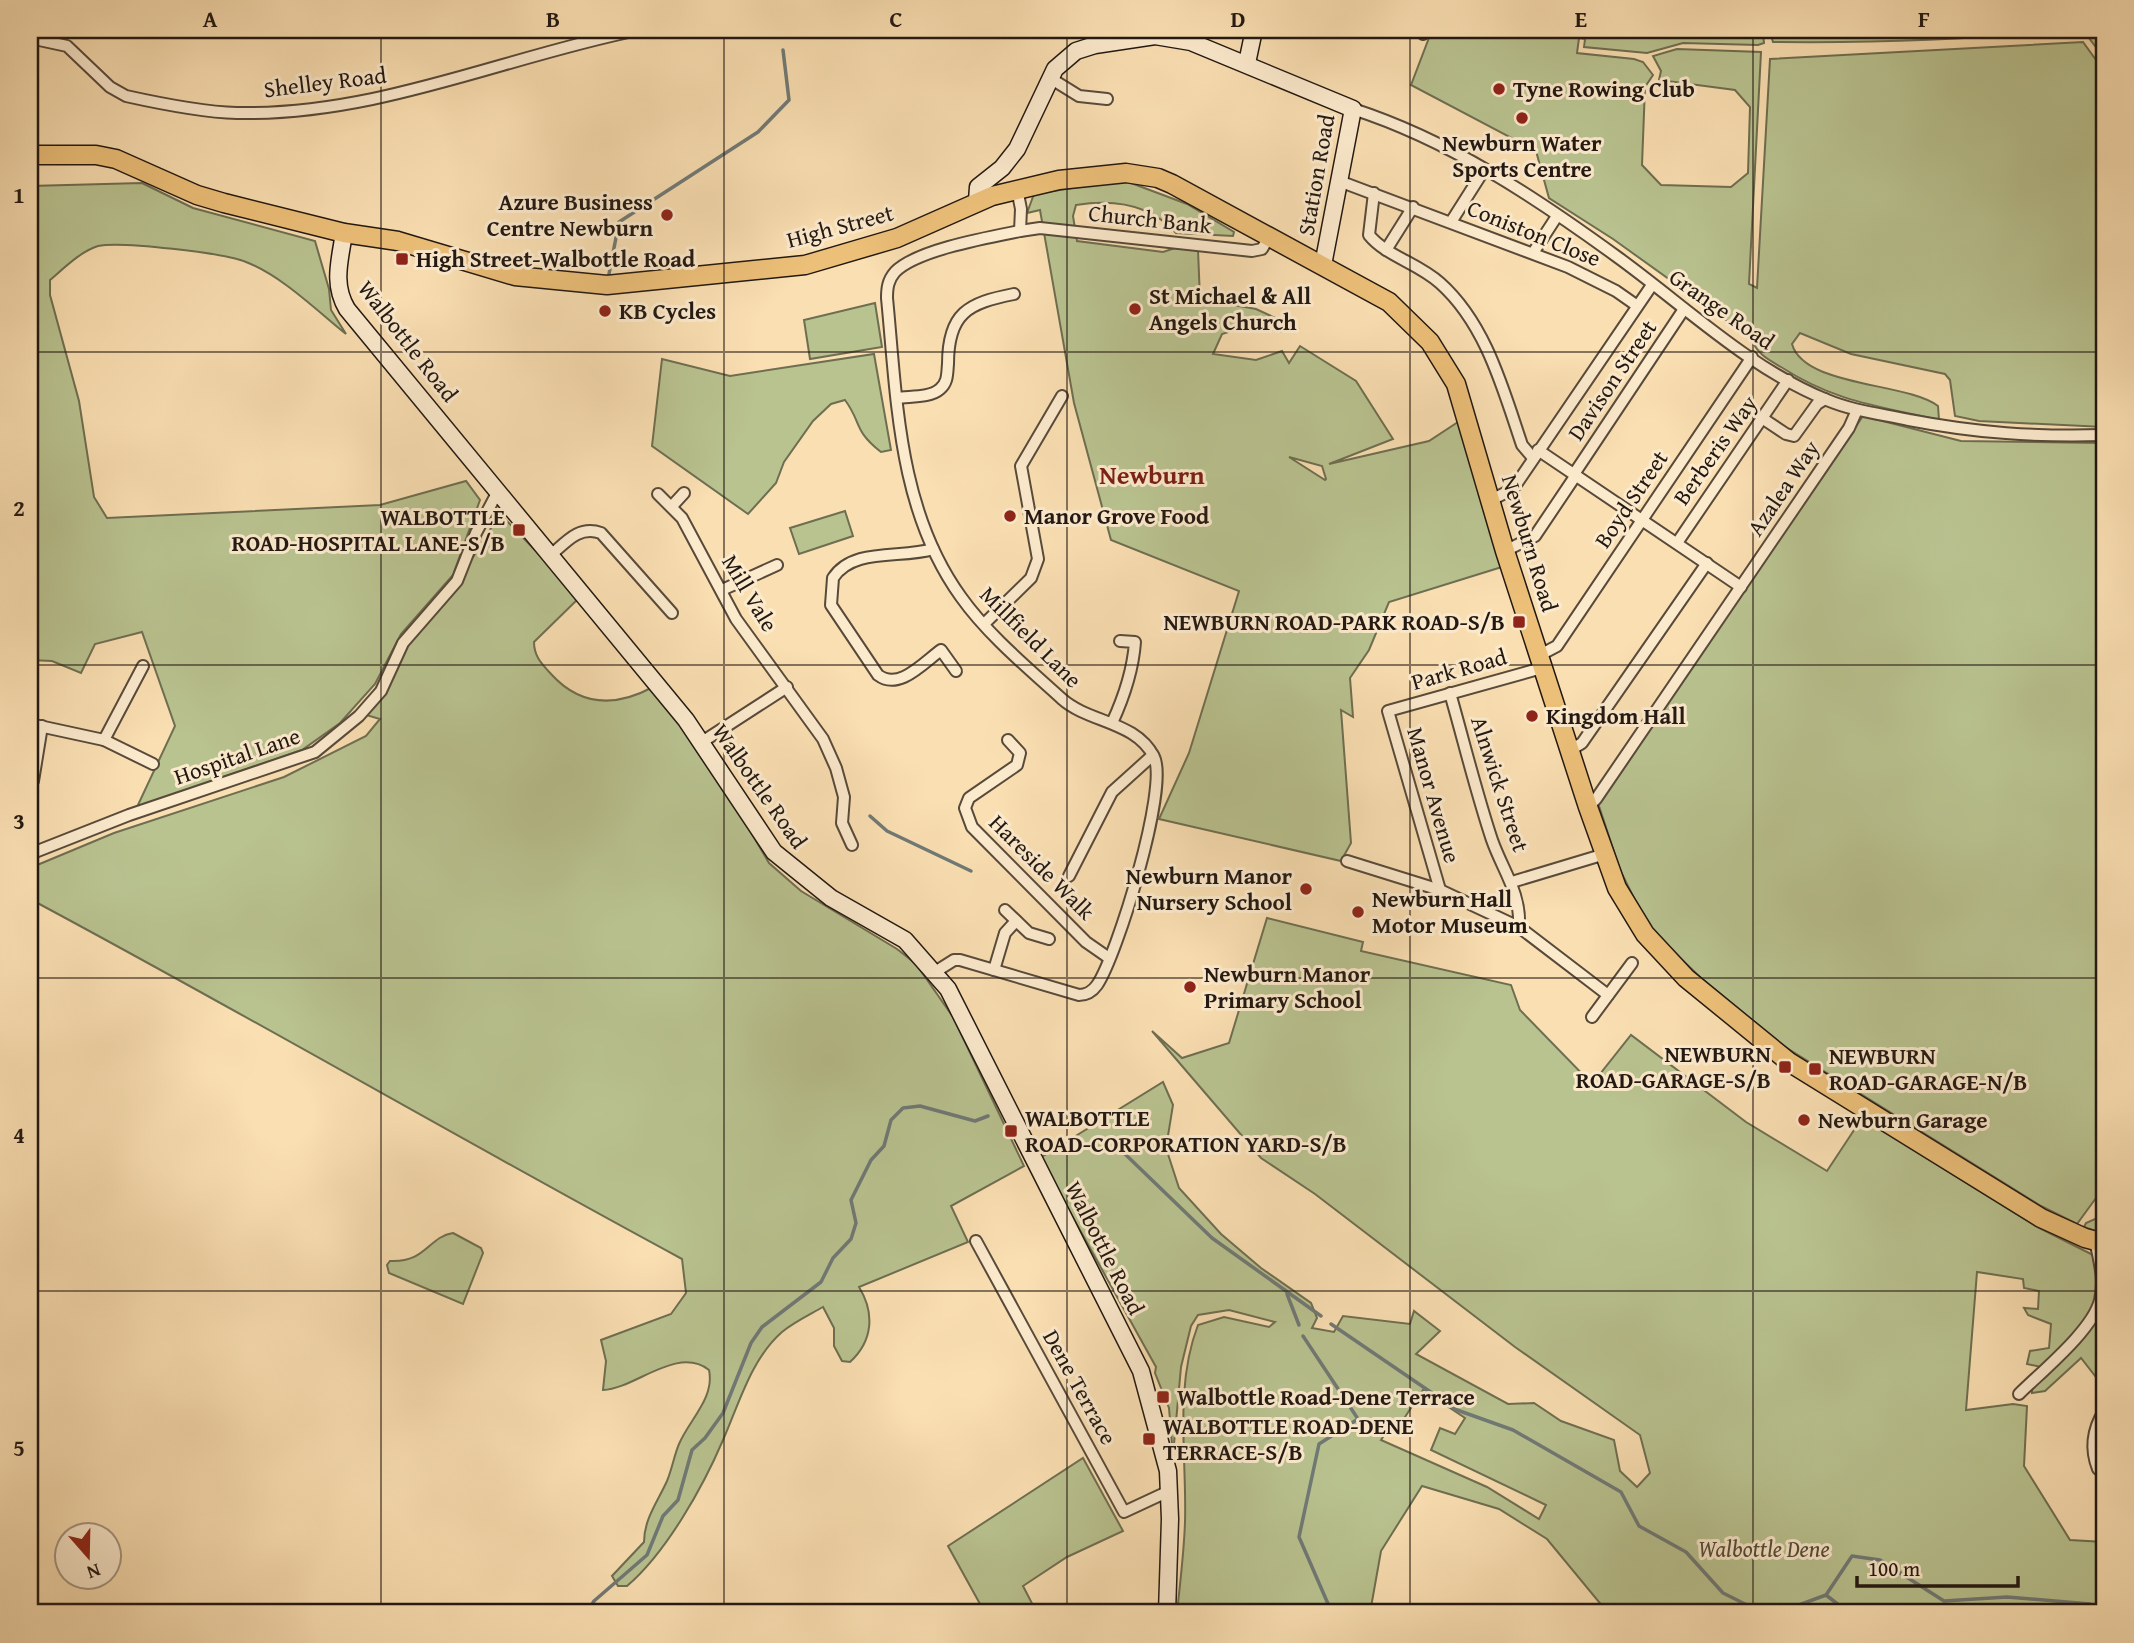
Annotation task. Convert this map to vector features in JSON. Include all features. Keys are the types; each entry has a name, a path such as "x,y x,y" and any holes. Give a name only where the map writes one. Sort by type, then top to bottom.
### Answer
{"main road":[{"name":"High Street","path":"30,155 76,154 116,159 197,195 344,233 398,241 515,276 607,285 805,265 898,238 977,201 1017,189 1107,173 1138,174 1172,184 1323,265"},
{"name":"Newburn Road","path":"1323,265 1389,302 1416,326 1439,354 1462,398 1505,551 1588,807 1617,888 1645,934 1686,978 1774,1051 2041,1218 2100,1241"}],"street":[{"name":"Shelley Road","path":"30,38 67,46 110,87 127,96 238,113 321,108 394,96 638,30"},
{"path":"1247,64 1254,30"},
{"name":"Station Road","path":"977,201 978,187 1011,158 1023,141 1050,78 1060,62 1076,51 1155,36 1191,42 1353,109 1323,265"},
{"path":"1050,78 1079,96 1107,99"},
{"name":"Grange Road","path":"1353,109 1433,139 1484,170 1618,257 1752,358 1825,399 1857,410 1981,433 2104,435"},
{"path":"1451,222 1484,170"},
{"name":"Coniston Close","path":"1339,181 1533,253 1616,291 1636,305"},
{"path":"1017,189 1021,209 1020,231"},
{"path":"1374,193 1368,235 1386,250 1416,264 1442,284 1461,308 1483,341 1522,445 1575,474 1741,587"},
{"path":"1386,250 1413,207"},
{"path":"1533,253 1557,216"},
{"name":"Church Bank","path":"897,398 887,298 894,273 907,264 952,247 1040,228 1252,251 1262,249 1269,237"},
{"name":"Walbottle Road","path":"344,233 337,277 338,289 347,309 702,742 781,860 831,898 905,940 935,972 958,1006 1141,1371 1168,1471 1170,1519 1167,1613"},
{"path":"1491,500 1513,489 1652,285"},
{"path":"897,398 929,394 941,388 948,376 950,336 958,318 976,303 1014,294"},
{"name":"Davison Street","path":"1505,551 1535,536 1685,309"},
{"name":"Boyd Street","path":"1540,662 1557,646 1752,358"},
{"name":"Berberis Way","path":"1676,543 1788,380"},
{"path":"984,624 1025,586 1038,566 1021,466 1062,396"},
{"name":"Millfield Lane","path":"897,398 908,481 933,548 961,597 984,624 1068,704 1130,732 1153,755"},
{"path":"1762,418 1794,436 1817,404 1825,399"},
{"name":"Azalea Way","path":"1588,807 1849,428 1857,410"},
{"name":"Hospital Lane","path":"30,854 129,816 315,752 359,716 381,691 403,643 457,581 476,533 497,493"},
{"path":"673,505 684,493"},
{"name":"Mill Vale","path":"658,494 673,505 682,517 736,619 822,739 836,768 844,797 842,823 852,845"},
{"path":"550,556 580,531 592,530 601,533 672,614"},
{"path":"933,548 908,555 852,560 833,578 831,605 862,653 884,680 900,679 941,650 956,671"},
{"path":"1569,751 1583,743 1707,563"},
{"path":"722,590 777,565"},
{"path":"1112,723 1124,697 1135,642 1120,640"},
{"name":"Park Road","path":"1388,711 1540,662"},
{"path":"104,740 144,666"},
{"path":"702,742 787,687"},
{"name":"Alnwick Street","path":"1450,693 1493,843 1512,882 1519,906 1519,927"},
{"name":"Manor Avenue","path":"1388,711 1440,890"},
{"path":"30,724 104,740 153,764"},
{"path":"30,784 33,780 42,726"},
{"name":"Hareside Walk","path":"1008,740 1020,753 1017,765 969,798 965,808 972,827 1086,942 1109,958"},
{"path":"1069,876 1112,792 1153,755"},
{"path":"935,972 960,960 1079,995 1089,993 1097,985 1109,958 1151,828 1157,781 1153,755"},
{"path":"1512,882 1605,854"},
{"path":"1347,861 1440,890 1519,927 1608,995"},
{"path":"1005,910 1029,933 1049,939"},
{"path":"993,970 1005,933 1016,921"},
{"path":"1592,1017 1632,963"},
{"name":"Dene Terrace","path":"976,1241 1124,1512 1167,1492"},
{"path":"2019,1394 2086,1325 2100,1303 2103,1279 2100,1241"},
{"path":"2104,1411 2095,1431 2093,1447 2098,1469 2104,1473"}],"green space":[{"path":"1432,30 1725,30 1763,34 1764,43 1758,45 1683,43 1647,53 1584,47 1585,39 1579,38 1577,53 1634,59 1643,62 1653,75 1645,87 1642,165 1661,185 1731,187 1748,173 1750,107 1735,90 1659,80 1661,71 1653,56 1677,49 1761,52 1749,284 1757,288 1770,59 2083,42 2104,71 2104,427 1979,421 1955,416 1950,380 1945,374 1851,354 1800,333 1792,344 1800,358 1815,368 1835,376 1923,398 1938,406 1939,420 1839,395 1801,379 1767,359 1759,352 1751,338 1613,239 1549,198 1536,151 1411,85"},
{"path":"2057,30 1950,39 1844,42 1773,42 1770,32"},
{"path":"2083,30 2104,30 2104,58"},
{"path":"1123,180 1187,204 1234,232 1233,236 1176,233 1166,223 1143,210 1117,204 1076,205 1073,216 1077,241 1163,252 1175,248 1198,250 1200,299 1256,309 1297,328 1279,332 1257,323 1222,334 1213,354 1256,360 1282,351 1289,363 1300,346 1356,381 1393,439 1329,464 1429,441 1464,418 1505,566 1389,602 1369,650 1350,678 1353,717 1341,710 1351,843 1341,861 1159,819 1189,753 1239,591 1111,540 1074,403 1040,210 1027,213 1034,194","holes":["1289,457 1322,466 1325,480"]},
{"path":"142,183 193,208 315,241 329,289 331,310 346,334 273,276 235,259 172,249 110,245 92,248 72,261 50,280 50,295 79,401 94,497 107,518 380,505 466,481 480,500 453,575 401,634 375,684 340,723 302,750 137,807 175,726 142,632 95,644 81,673 52,661 30,660 30,186"},
{"path":"875,303 882,347 810,359 804,320"},
{"path":"874,354 891,450 881,452 866,438 845,400 831,404 813,421 784,462 776,483 748,514 652,446 662,359 730,376"},
{"path":"1863,416 1961,441 2104,443 2104,1187 2077,1224 2041,1206 1782,1045 1701,978 1649,928 1620,870 1598,803"},
{"path":"845,511 853,536 799,554 790,528"},
{"path":"505,519 580,597 534,642 541,663 562,685 587,698 626,698 653,687 711,764 769,863 801,891 897,949 916,964 953,1017 1024,1166 951,1206 968,1242 859,1287 868,1307 869,1326 863,1345 850,1362 842,1361 834,1346 834,1328 823,1307 791,1325 771,1343 747,1383 715,1458 694,1498 656,1556 627,1586 618,1586 612,1576 644,1542 649,1518 667,1481 679,1444 705,1399 710,1380 709,1370 697,1364 683,1362 603,1390 606,1361 601,1340 671,1314 686,1293 682,1259 30,899 30,868 114,833 284,777 366,736 380,719 366,715 406,647 470,562 496,520"},
{"name":"Walbottle Dene","path":"1267,918 1363,942 1361,951 1511,985 1520,1010 1592,1084 1631,1035 1746,1122 1827,1171 1862,1118 2039,1228 2097,1257 2101,1286 2084,1325 2041,1367 2027,1364 2030,1351 2049,1348 2051,1324 2028,1315 2024,1308 2038,1309 2039,1291 2024,1288 2023,1279 1977,1272 1966,1410 2013,1404 2027,1406 2024,1466 2070,1540 2104,1542 2104,1613 1608,1613 1547,1539 1499,1509 1422,1486 1381,1551 1370,1613 1177,1613 1185,1522 1184,1398 1186,1373 1198,1325 1224,1317 1269,1327 1275,1322 1229,1310 1198,1315 1191,1326 1181,1367 1172,1444 1169,1408 1155,1373 1156,1367 1040,1158 1163,1082 1173,1105 1166,1148 1179,1188 1221,1234 1261,1268 1311,1303 1317,1318 1312,1328 1334,1332 1343,1316 1410,1324 1414,1311 1440,1331 1416,1354 1508,1404 1534,1403 1561,1421 1614,1440 1620,1471 1637,1487 1650,1473 1640,1435 1515,1347 1315,1194 1261,1158 1152,1031 1182,1058 1229,1043","holes":["1423,1390 1465,1418 1455,1434 1440,1428 1431,1450 1546,1505 1539,1519 1487,1487 1381,1440 1391,1425 1403,1420"]},
{"path":"2104,1215 2104,1234 2084,1227 2086,1223"},
{"path":"453,1233 481,1248 483,1253 463,1304 389,1273 387,1265 390,1261 412,1258 438,1239"},
{"path":"2104,1288 2104,1375 2099,1381 2081,1358 2045,1391 2032,1393 2032,1386 2087,1326"},
{"path":"1083,1458 1123,1531 1067,1557 1023,1586 1037,1613 985,1613 948,1546"}],"water":[{"path":"1725,30 1984,30 1808,33"}],"waterway":[{"path":"609,274 619,222 758,132 789,100 783,50"},
{"path":"870,816 887,831 971,871"},
{"path":"587,1613 594,1601 647,1555 663,1516 678,1500 692,1450 705,1438 723,1413 751,1343 762,1327 821,1282 833,1258 851,1239 856,1223 851,1200 871,1160 884,1146 891,1120 903,1108 920,1106 975,1121 988,1116"},
{"path":"1125,1154 1212,1238 1321,1316"},
{"path":"1287,1294 1299,1325"},
{"path":"1331,1324 1457,1410 1513,1430 1621,1492 1639,1526 1686,1552 1723,1593 1763,1613"},
{"path":"1303,1336 1358,1419 1319,1444 1299,1537 1332,1613"},
{"path":"1777,1613 1826,1595 1852,1556 1880,1560 1944,1601 2007,1597 2090,1604 2104,1612"},
{"path":"1826,1595 1849,1613"}],"place":[{"name":"Tyne Rowing Club","path":"1499,89"},
{"name":"Newburn Water Sports Centre","path":"1522,118"},
{"name":"Azure Business Centre Newburn","path":"667,215"},
{"name":"High Street-Walbottle Road","path":"402,259"},
{"name":"St Michael & All Angels Church","path":"1135,309"},
{"name":"KB Cycles","path":"605,311"},
{"name":"Manor Grove Food","path":"1010,516"},
{"name":"WALBOTTLE ROAD-HOSPITAL LANE-S/B","path":"519,530"},
{"name":"NEWBURN ROAD-PARK ROAD-S/B","path":"1519,622"},
{"name":"Kingdom Hall","path":"1532,716"},
{"name":"Newburn Manor Nursery School","path":"1306,889"},
{"name":"Newburn Hall Motor Museum","path":"1358,912"},
{"name":"Newburn Manor Primary School","path":"1190,987"},
{"name":"NEWBURN ROAD-GARAGE-S/B","path":"1785,1067"},
{"name":"NEWBURN ROAD-GARAGE-N/B","path":"1815,1069"},
{"name":"Newburn Garage","path":"1804,1120"},
{"name":"WALBOTTLE ROAD-CORPORATION YARD-S/B","path":"1011,1131"},
{"name":"Walbottle Road-Dene Terrace","path":"1163,1397"},
{"name":"WALBOTTLE ROAD-DENE TERRACE-S/B","path":"1149,1439"}],"district":[{"name":"Newburn","path":"1152,475"}]}
